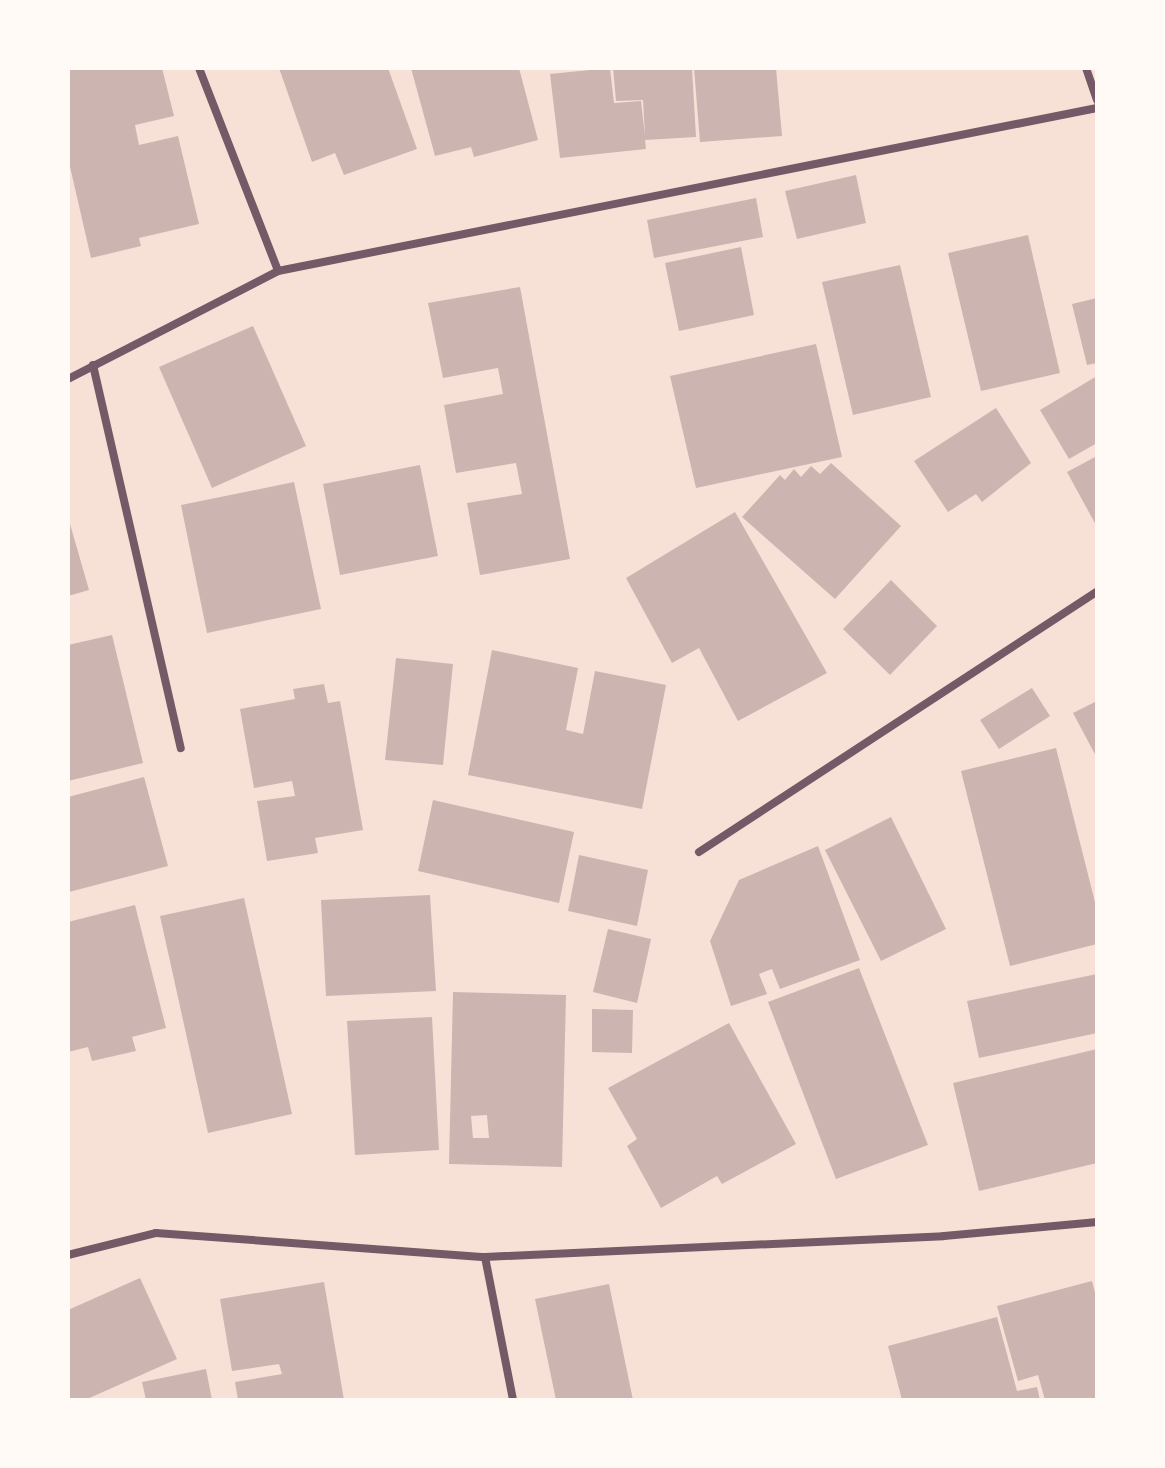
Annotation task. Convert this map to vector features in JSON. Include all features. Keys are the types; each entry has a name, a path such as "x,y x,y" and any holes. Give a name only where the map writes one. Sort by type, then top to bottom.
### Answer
{"street":[{"path":"199,68 278,271"},
{"path":"1086,68 1097,100"},
{"path":"68,379 278,271 1097,108"},
{"path":"93,365 181,748"},
{"path":"699,852 1097,592"},
{"path":"68,1255 156,1233 485,1257 944,1236 1097,1222"},
{"path":"485,1257 513,1400"}],"building":[{"path":"68,68 162,68 174,116 135,125 139,145 178,136 199,224 139,238 141,246 91,258 68,158"},
{"path":"279,68 388,68 417,149 344,175 335,153 312,162"},
{"path":"411,68 519,68 538,140 474,157 471,147 435,156"},
{"path":"610,68 614,103 641,101 645,136 643,100 616,101 613,68 692,68 696,137 645,140 646,149 560,158 550,74"},
{"path":"694,68 776,68 782,136 700,142"},
{"path":"856,175 866,223 797,239 785,191"},
{"path":"756,198 763,237 654,258 647,220"},
{"path":"1028,235 1060,373 981,391 948,253"},
{"path":"741,247 754,315 679,331 665,263"},
{"path":"900,265 931,397 853,415 822,282"},
{"path":"520,287 570,559 480,575 467,503 522,494 516,463 456,473 444,405 503,394 498,368 443,378 428,303"},
{"path":"1097,298 1097,363 1087,365 1072,304"},
{"path":"253,326 306,446 212,488 159,367"},
{"path":"816,344 842,457 696,488 670,376"},
{"path":"1097,376 1097,443 1069,459 1040,410"},
{"path":"996,408 1031,463 982,502 976,494 948,512 914,461"},
{"path":"1097,456 1097,527 1067,472"},
{"path":"831,463 901,526 835,599 742,517 780,475 785,480 794,469 801,477 811,466 820,474"},
{"path":"420,465 438,556 340,575 323,484"},
{"path":"294,482 321,609 207,633 181,505"},
{"path":"735,512 827,673 738,721 699,648 672,663 626,578"},
{"path":"68,517 89,590 68,596"},
{"path":"891,580 937,626 890,675 843,629"},
{"path":"112,635 143,763 68,781 68,645"},
{"path":"492,650 578,668 566,730 583,734 595,671 666,685 642,809 468,775"},
{"path":"396,658 453,664 443,765 385,760"},
{"path":"324,684 328,703 340,701 363,830 315,838 318,853 267,861 257,801 295,796 292,781 254,788 240,709 295,699 293,689"},
{"path":"1032,688 1050,716 999,749 980,720"},
{"path":"1097,701 1097,758 1073,713"},
{"path":"1056,748 1097,910 1097,944 1010,966 961,771"},
{"path":"144,777 168,866 69,892 68,797"},
{"path":"433,800 574,832 559,903 418,871"},
{"path":"891,817 946,929 881,961 825,850"},
{"path":"818,846 860,960 780,989 772,969 759,974 767,994 731,1006 710,941 739,880"},
{"path":"579,855 648,870 637,926 568,911"},
{"path":"430,895 436,991 326,996 321,900"},
{"path":"244,898 292,1114 208,1133 160,916"},
{"path":"135,905 166,1028 132,1037 136,1051 92,1061 88,1047 68,1052 68,922"},
{"path":"608,929 651,939 637,1003 593,992"},
{"path":"859,968 928,1145 836,1179 768,1002"},
{"path":"1097,974 1097,1033 979,1058 967,1001"},
{"path":"453,992 566,995 562,1167 449,1164","holes":["487,1115 489,1138 473,1138 471,1116"]},
{"path":"592,1009 633,1010 632,1053 592,1052"},
{"path":"432,1017 439,1150 355,1155 347,1021"},
{"path":"729,1023 796,1144 722,1184 717,1176 661,1208 627,1146 637,1139 608,1088"},
{"path":"1097,1049 1097,1163 979,1191 953,1083"},
{"path":"140,1278 177,1359 85,1400 68,1400 68,1310"},
{"path":"1092,1281 1097,1300 1097,1400 1045,1400 1038,1375 1018,1381 997,1306"},
{"path":"324,1282 344,1400 238,1400 235,1382 282,1374 279,1364 232,1371 220,1299"},
{"path":"609,1284 633,1400 556,1400 535,1299"},
{"path":"997,1317 1017,1391 1037,1387 1040,1400 902,1400 888,1346"},
{"path":"206,1369 212,1400 146,1400 142,1382"}]}
